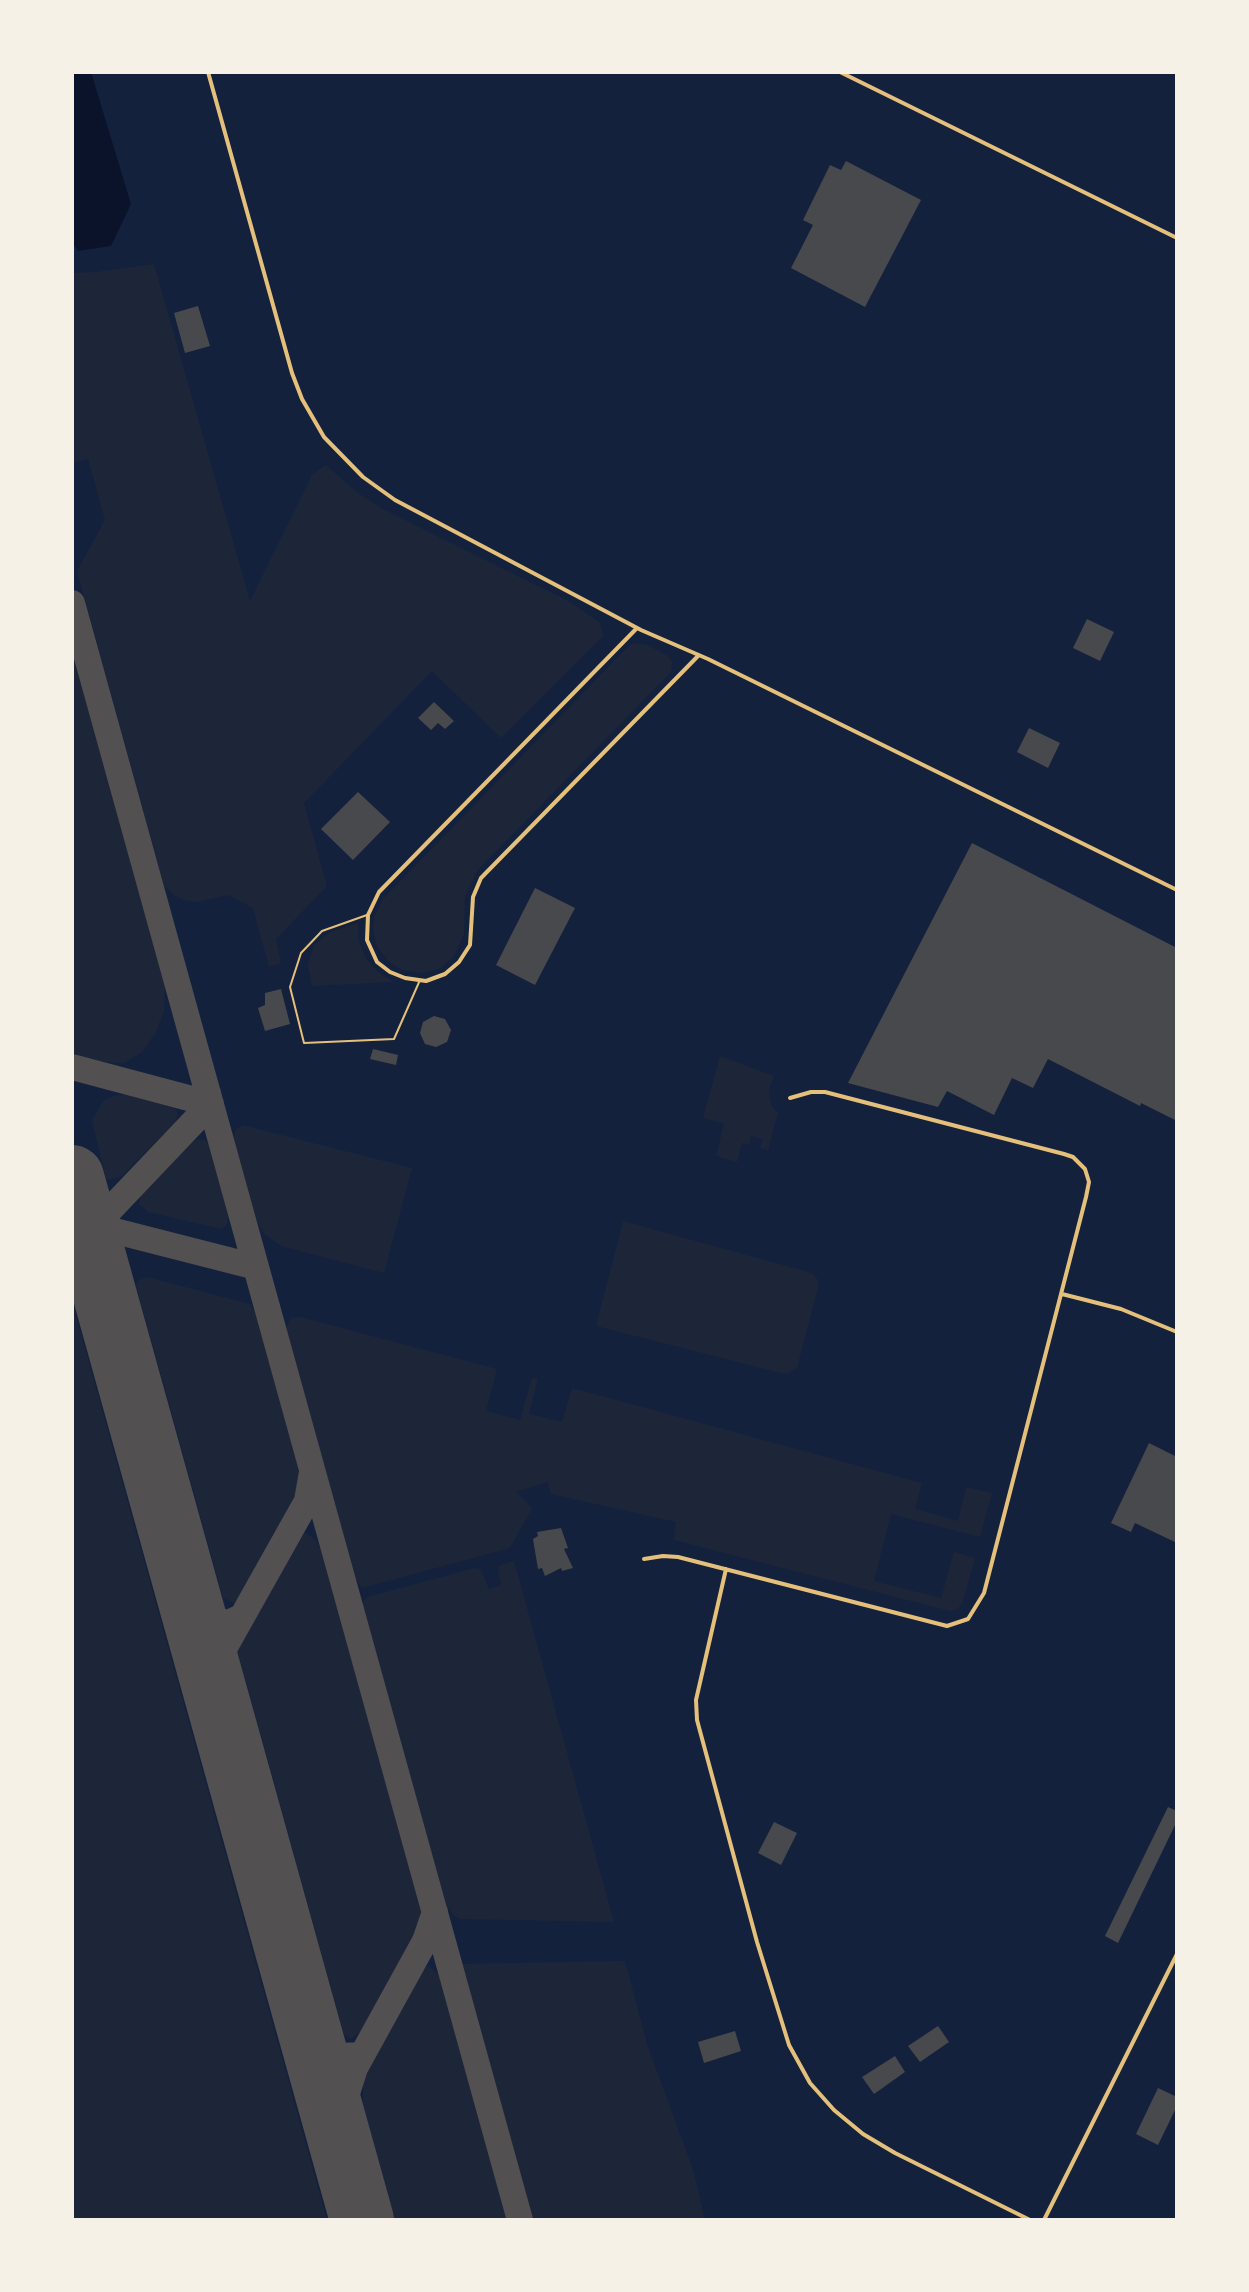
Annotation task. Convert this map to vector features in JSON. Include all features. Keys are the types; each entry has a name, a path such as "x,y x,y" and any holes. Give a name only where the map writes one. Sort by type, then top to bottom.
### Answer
{"street":[{"path":"208,72 292,373 302,399 324,437 349,465 395,500 637,628 1177,890"},
{"path":"840,72 1177,238"},
{"path":"637,628 379,892 368,915 367,940 377,962 399,976 420,980 445,974 467,952 472,934 473,897 481,878 698,655"},
{"path":"644,1559 678,1557 947,1626 968,1619 984,1593 1089,1182 1085,1169 1073,1157 825,1092 790,1098"},
{"path":"1062,1294 1121,1309 1177,1332"},
{"path":"726,1569 696,1700 697,1720 757,1942 789,2045 810,2083 834,2110 863,2134 1030,2220"},
{"path":"1044,2220 1177,1954"}],"lane":[{"path":"368,915 322,931 301,953 290,987 304,1043 394,1039 420,980"}],"shaded area":[{"path":"72,72 91,72 131,204 111,246 78,251 72,242"},
{"path":"154,264 250,601 312,475 326,465 381,508 570,602 600,623 603,636 501,738 432,671 304,803 327,886 276,939 281,963 269,967 253,908 228,895 197,902 184,900 164,885 77,571 105,520 88,459 72,463 72,273"},
{"path":"636,643 648,645 668,656 672,662 671,672 477,871 465,896 464,934 454,956 441,968 421,973 402,970 390,963 377,947 373,932 374,917 383,899 615,660"},
{"path":"72,649 165,986 164,1011 156,1032 142,1052 124,1063 83,1060 72,1051"},
{"path":"358,923 359,941 365,957 378,972 394,982 312,986 308,965 314,945 330,932"},
{"path":"720,1056 774,1076 769,1089 772,1107 778,1113 768,1150 760,1148 763,1139 751,1136 749,1145 742,1143 737,1162 716,1156 724,1124 703,1118"},
{"path":"128,1094 170,1105 178,1115 175,1122 122,1176 110,1180 106,1179 92,1120 103,1101"},
{"path":"242,1125 412,1168 384,1273 281,1246 264,1234 257,1221 233,1137"},
{"path":"198,1139 205,1140 210,1147 228,1214 227,1224 222,1229 148,1212 139,1204 141,1193"},
{"path":"623,1221 812,1273 818,1280 818,1288 797,1368 788,1374 781,1373 596,1326"},
{"path":"141,1278 250,1304 257,1316 298,1465 298,1497 234,1603 223,1598 136,1285"},
{"path":"72,1301 327,2220 72,2220"},
{"path":"300,1317 497,1369 486,1411 520,1420 532,1378 538,1379 529,1414 562,1422 572,1388 922,1483 915,1509 958,1521 966,1487 992,1493 980,1537 891,1514 874,1581 941,1598 954,1552 975,1558 963,1601 958,1609 950,1611 674,1540 676,1522 551,1494 547,1482 517,1492 532,1508 510,1548 362,1588 355,1578 286,1328 291,1318"},
{"path":"306,1533 316,1540 322,1552 422,1913 417,1932 361,2031 351,2039 344,2035 237,1649 299,1537"},
{"path":"514,1561 614,1922 460,1919 453,1915 446,1904 362,1603 367,1597 475,1568 481,1570 489,1589 501,1585 498,1566"},
{"path":"625,1961 648,2047 693,2169 705,2220 533,2220 462,1964"},
{"path":"429,1966 439,1975 507,2220 395,2220 363,2103 363,2078 367,2065 414,1981 421,1970"}],"building":[{"path":"846,161 921,200 865,307 791,268 813,225 803,220 830,165 841,170"},
{"path":"198,306 210,346 185,353 174,313"},
{"path":"1087,619 1114,632 1100,661 1073,648"},
{"path":"434,702 454,721 445,729 438,723 431,730 418,718"},
{"path":"1029,728 1060,743 1048,768 1017,752"},
{"path":"358,792 390,822 353,860 321,829"},
{"path":"972,843 1177,948 1177,1121 1141,1103 1140,1106 1048,1059 1033,1088 1012,1078 994,1115 947,1091 938,1107 848,1083"},
{"path":"535,888 575,908 535,985 496,965"},
{"path":"281,989 290,1024 265,1031 258,1008 265,1005 265,993"},
{"path":"434,1016 445,1019 451,1030 447,1042 436,1047 425,1044 420,1033 423,1022"},
{"path":"373,1049 398,1055 396,1065 370,1059"},
{"path":"1149,1443 1177,1457 1177,1543 1135,1523 1131,1532 1111,1523"},
{"path":"561,1528 568,1548 564,1549 573,1568 562,1571 561,1568 545,1576 542,1568 538,1569 533,1539 538,1536 537,1532"},
{"path":"1168,1807 1177,1811 1177,1821 1118,1943 1105,1936"},
{"path":"774,1822 797,1833 781,1865 758,1853"},
{"path":"938,2026 949,2042 920,2062 908,2046"},
{"path":"735,2031 741,2051 704,2063 698,2042"},
{"path":"895,2056 905,2072 874,2094 862,2077"},
{"path":"1158,2088 1177,2097 1177,2106 1158,2145 1136,2134"}],"taxiway":[{"path":"72,603 520,2220"},
{"path":"72,1067 211,1104"},
{"path":"99,1274 96,1241 105,1215 202,1113 208,1093"},
{"path":"73,1180 90,1213 115,1231 256,1267"},
{"path":"217,1700 215,1680 220,1656 307,1501 312,1472"},
{"path":"186,1589 198,1611 208,1618 228,1623 241,1617"},
{"path":"346,2165 343,2126 347,2093 355,2068 425,1941 435,1912"},
{"path":"309,2030 329,2053 361,2055"}],"runway":[{"path":"72,1177 362,2220"}]}
